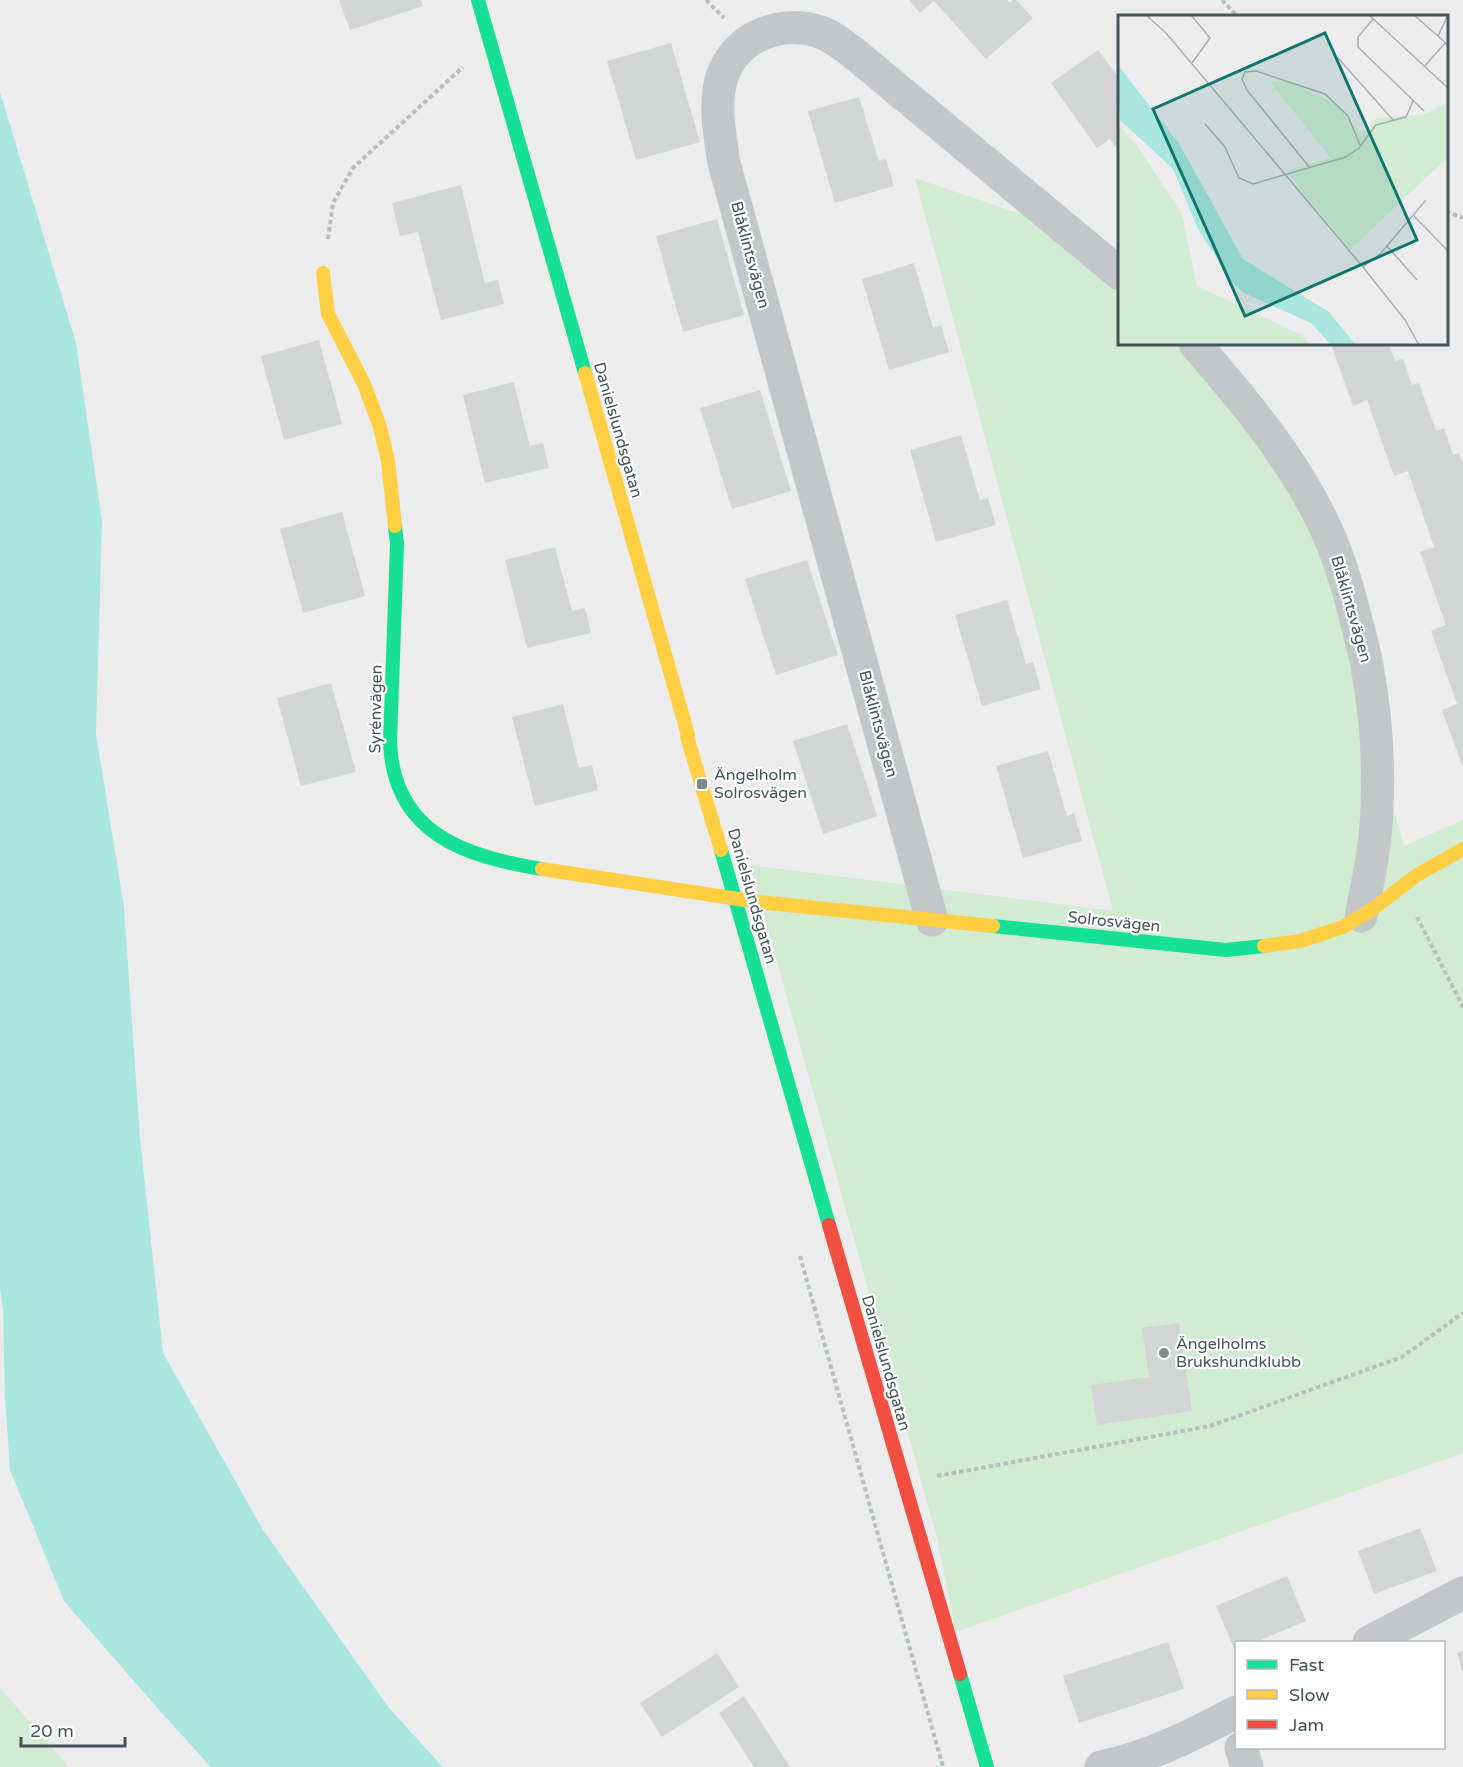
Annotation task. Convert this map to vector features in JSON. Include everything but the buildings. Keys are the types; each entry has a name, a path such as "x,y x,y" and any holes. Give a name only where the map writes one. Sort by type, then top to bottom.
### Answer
{"street":[{"name":"Danielslundsgatan","path":"478,0 687,737 987,1767"},
{"name":"Blåklintsvägen","path":"932,920 724,163 718,108 721,81 726,66 742,46 757,35 773,30 803,28 829,35 849,49 1118,273"},
{"name":"Syrénvägen","path":"323,273 328,314 364,384 380,427 388,461 397,544 390,735 392,762 400,790 412,813 427,829 448,842 476,854 513,864 736,899"},
{"name":"Blåklintsvägen","path":"1196,345 1271,438 1301,484 1326,528 1347,582 1368,671 1376,727 1377,809 1372,859 1361,916"},
{"name":"Solrosvägen","path":"736,899 1226,951 1268,947 1309,939 1344,927 1372,910 1412,879 1463,849"},
{"path":"1371,1641 1463,1593"},
{"path":"1101,1767 1165,1747 1235,1720"},
{"path":"1241,1749 1247,1767"}],"path":[{"path":"1222,0 1236,15"},
{"path":"323,273 333,203 353,168 490,41"},
{"path":"1448,212 1463,218"},
{"path":"1402,887 1463,1008"},
{"path":"865,1490 1210,1426 1402,1358 1463,1313"}],"green space":[{"path":"915,178 1036,219 1118,293 1118,345 1176,345 1198,363 1316,529 1404,846 1463,820 1463,1453 956,1632 937,1538 750,865 1113,911"},
{"path":"0,1688 69,1767 0,1767"}],"water":[{"path":"0,92 76,343 102,521 96,734 124,907 140,1138 163,1353 263,1530 389,1708 443,1767 211,1767 64,1601 10,1470 5,1397 3,1309 0,1288"}],"traffic: fast":[{"path":"478,0 585,373"},
{"path":"395,526 397,544 390,742 394,773 404,799 419,819 438,835 461,848 486,857 542,869"},
{"path":"721,850 829,1225"},
{"path":"993,926 1226,950 1264,946"},
{"path":"960,1674 987,1767"}],"traffic: slow":[{"path":"323,273 328,314 364,384 380,427 388,461 395,526"},
{"path":"585,373 721,850"},
{"path":"1264,946 1300,941 1343,927 1370,911 1417,875 1463,849"},
{"path":"542,869 758,902 993,926"}],"traffic: jam":[{"path":"829,1225 960,1674"}],"place":[{"name":"Ängelholm Solrosvägen","path":"702,784"},
{"name":"Ängelholms Brukshundklubb","path":"1164,1353"}]}
